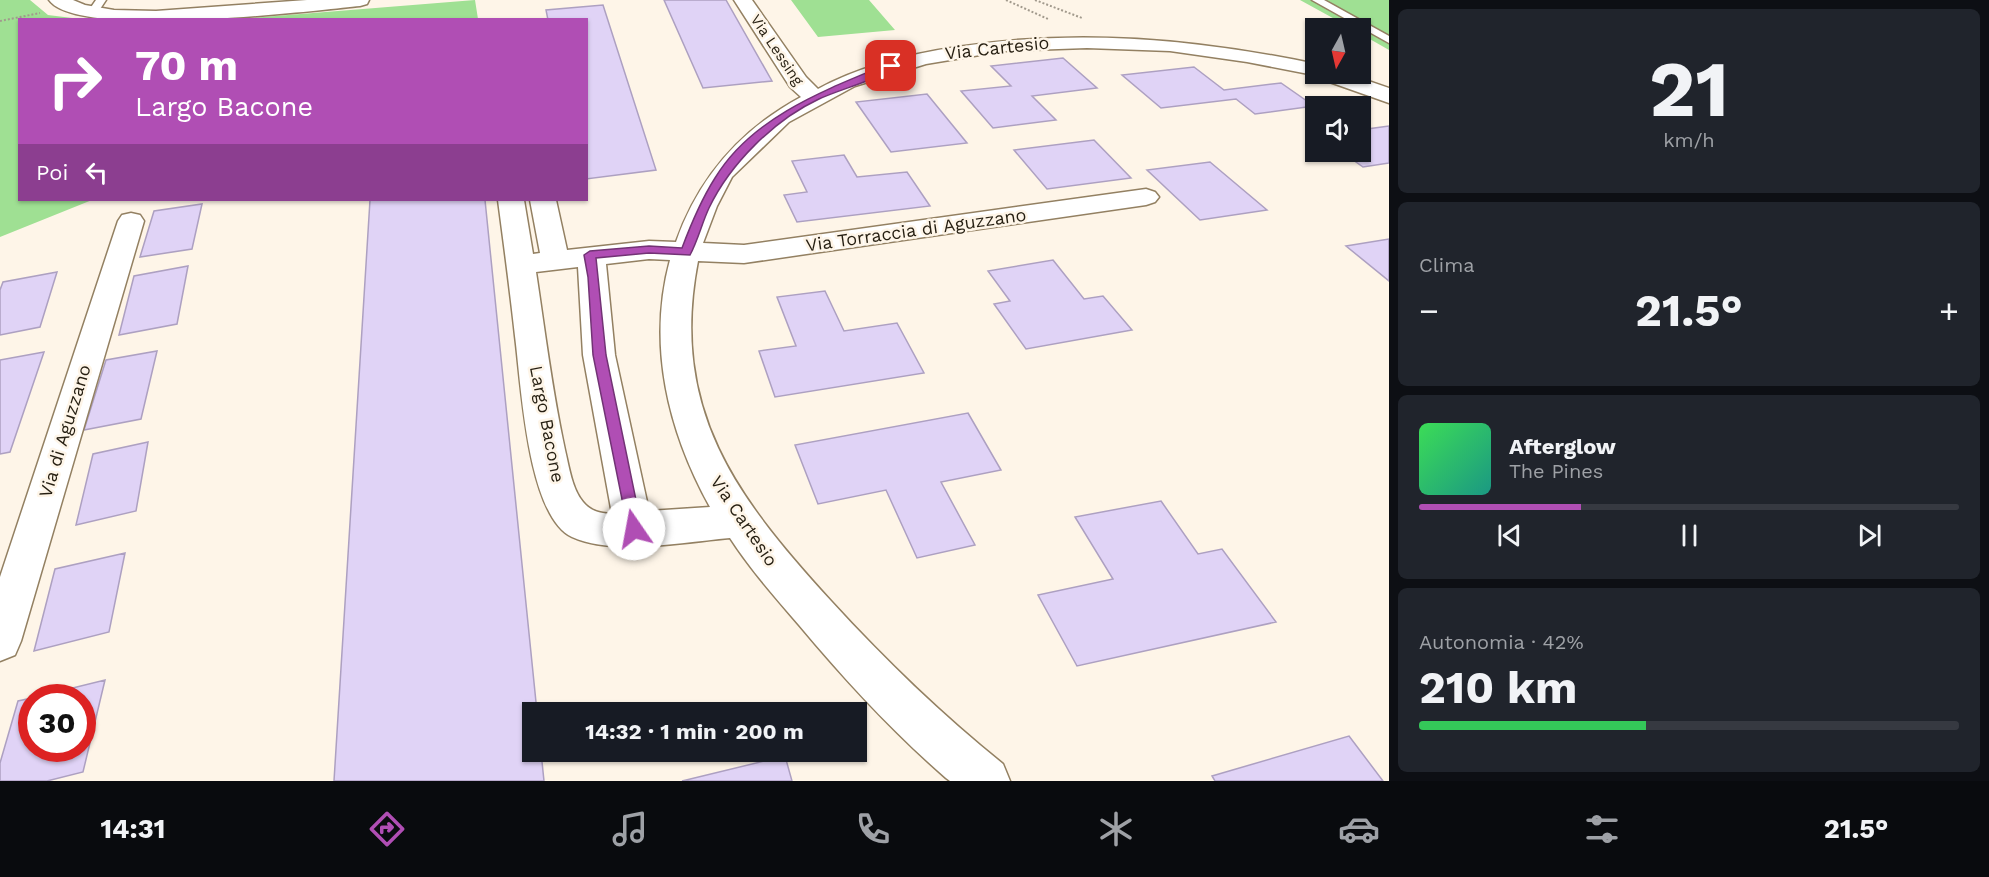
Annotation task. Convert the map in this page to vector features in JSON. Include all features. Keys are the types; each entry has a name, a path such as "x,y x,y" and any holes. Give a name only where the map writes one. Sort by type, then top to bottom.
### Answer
{"street":[{"path":"62,3 97,6 122,17 160,17 360,0"},
{"name":"Via Lessing","path":"743,0 798,82 815,98"},
{"name":"Via Cartesio","path":"986,781 937,740 862,667 782,576 740,521 703,454 682,393 674,331 678,287 686,252 707,199 729,165 766,130 815,98 873,73 910,61 962,50 1022,43 1098,42 1181,46 1252,56 1305,68"},
{"path":"1361,84 1386,92"},
{"name":"Via Torraccia di Aguzzano","path":"686,252 744,254 1146,197"},
{"name":"Largo Bacone","path":"511,201 550,457 570,514 583,525 605,530 740,521"},
{"path":"543,201 555,259"},
{"name":"Via di Aguzzano","path":"0,641 131,220"},
{"path":"521,264 649,250 686,252"},
{"path":"590,255 600,363 634,529"}],"lane":[{"path":"1317,0 1389,40"}],"path":[{"path":"0,21 28,16 62,3"}],"green space":[{"path":"0,0 30,0 48,15 72,18 18,18 18,201 90,201 0,237"},
{"path":"475,0 478,18 250,18"},
{"path":"791,0 869,0 895,30 818,37"},
{"path":"1300,0 1389,0 1389,50 1371,40 1371,18 1333,18"}],"building":[{"path":"664,0 726,0 772,81 703,88"},
{"path":"603,5 656,170 588,179 588,18 548,18 546,10"},
{"path":"1063,58 1097,88 1032,96 1056,120 993,128 961,91 1011,86 991,66"},
{"path":"1194,67 1224,90 1281,83 1305,100 1305,107 1255,114 1236,99 1161,108 1122,75"},
{"path":"927,94 967,143 891,152 856,102"},
{"path":"1389,126 1389,163 1363,167 1356,162 1371,162 1371,128"},
{"path":"1094,140 1131,178 1047,189 1014,150"},
{"path":"844,155 857,177 907,172 930,206 797,222 784,195 807,192 792,161"},
{"path":"1210,162 1267,210 1200,220 1147,170"},
{"path":"370,201 485,201 536,702 522,702 522,762 542,762 544,781 334,781"},
{"path":"202,204 192,249 140,257 154,211"},
{"path":"1389,239 1389,281 1346,246"},
{"path":"1053,260 1084,299 1103,296 1132,330 1026,349 994,304 1010,301 988,271"},
{"path":"188,266 177,324 119,335 134,276"},
{"path":"57,272 40,327 0,335 0,290 3,282"},
{"path":"825,291 844,331 897,323 924,373 775,397 759,351 796,346 777,297"},
{"path":"157,351 141,419 84,430 106,360"},
{"path":"44,352 10,452 0,454 0,360"},
{"path":"968,413 1001,470 941,482 975,545 917,558 886,490 818,504 795,445"},
{"path":"148,442 136,511 76,525 93,454"},
{"path":"1161,501 1198,554 1222,549 1276,622 1077,666 1038,595 1113,579 1075,517"},
{"path":"125,553 109,632 34,651 55,569"},
{"path":"105,680 96,718 96,684 88,684"},
{"path":"18,701 18,762 85,762 83,772 47,781 0,781 0,763"},
{"path":"1349,736 1383,781 1215,781 1212,776"},
{"path":"760,762 787,762 792,781 682,781"}],"route":[{"path":"634,529 599,355 594,277 590,255 649,250 686,252 707,199 729,165 740,153 776,122 798,107 825,92 891,66"}]}
